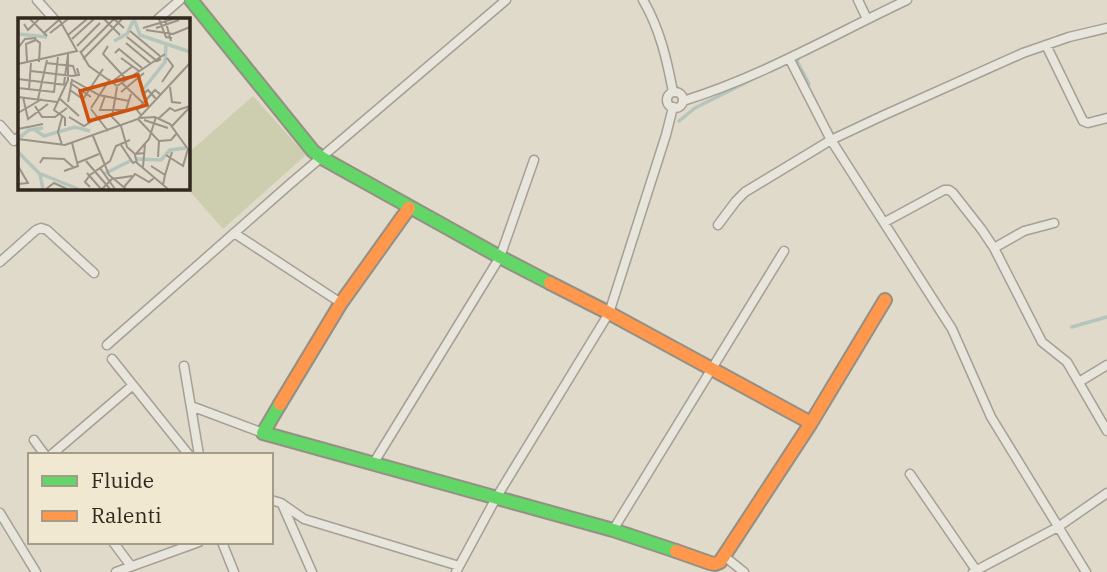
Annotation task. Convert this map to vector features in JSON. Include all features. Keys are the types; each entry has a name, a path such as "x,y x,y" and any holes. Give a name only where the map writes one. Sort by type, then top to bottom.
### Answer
{"street":[{"path":"37,0 53,18"},
{"path":"159,18 180,0"},
{"path":"191,0 313,151 322,158 409,208 811,423"},
{"path":"107,345 506,0"},
{"path":"643,0 661,39 673,92"},
{"path":"858,0 867,19"},
{"path":"673,107 681,106 683,101 709,93 789,58 907,0"},
{"path":"718,225 745,192 831,140 1046,45 1107,29"},
{"path":"1046,45 1085,123 1107,118"},
{"path":"789,58 831,140 952,329 991,417 1086,572"},
{"path":"673,92 680,94 683,101"},
{"path":"673,92 668,101 673,107"},
{"path":"273,501 304,519 458,569 496,498 609,313 673,107"},
{"path":"0,125 14,141 18,138"},
{"path":"373,464 500,257 534,160"},
{"path":"885,222 944,190 949,190 982,230 1042,342 1067,362 1107,431"},
{"path":"263,433 341,303 409,208"},
{"path":"993,248 1024,231 1054,223"},
{"path":"0,262 41,228 47,230 94,273"},
{"path":"234,233 341,303"},
{"path":"613,530 784,251"},
{"path":"191,406 263,433 613,530 715,564 720,562 811,423 885,300"},
{"path":"112,359 187,453"},
{"path":"1079,382 1107,365"},
{"path":"184,366 199,453"},
{"path":"53,453 133,385"},
{"path":"34,440 44,453"},
{"path":"910,474 974,571 1058,527 1107,493"},
{"path":"281,503 312,572"},
{"path":"0,513 36,572"},
{"path":"115,544 134,567"},
{"path":"116,572 194,544"},
{"path":"223,544 234,572"},
{"path":"724,556 744,572"}],"green space":[{"path":"253,96 306,155 223,229 188,189 189,152"}],"waterway":[{"path":"799,56 797,61 809,84"},
{"path":"679,121 695,108 759,76"},
{"path":"1072,327 1107,317"}],"traffic: fast":[{"path":"191,0 313,151 550,283"},
{"path":"280,404 263,433 613,530 676,551"}],"traffic: slow":[{"path":"280,404 341,303 409,208"},
{"path":"550,283 811,423"},
{"path":"676,551 710,563 720,562 811,423 885,300"}]}
